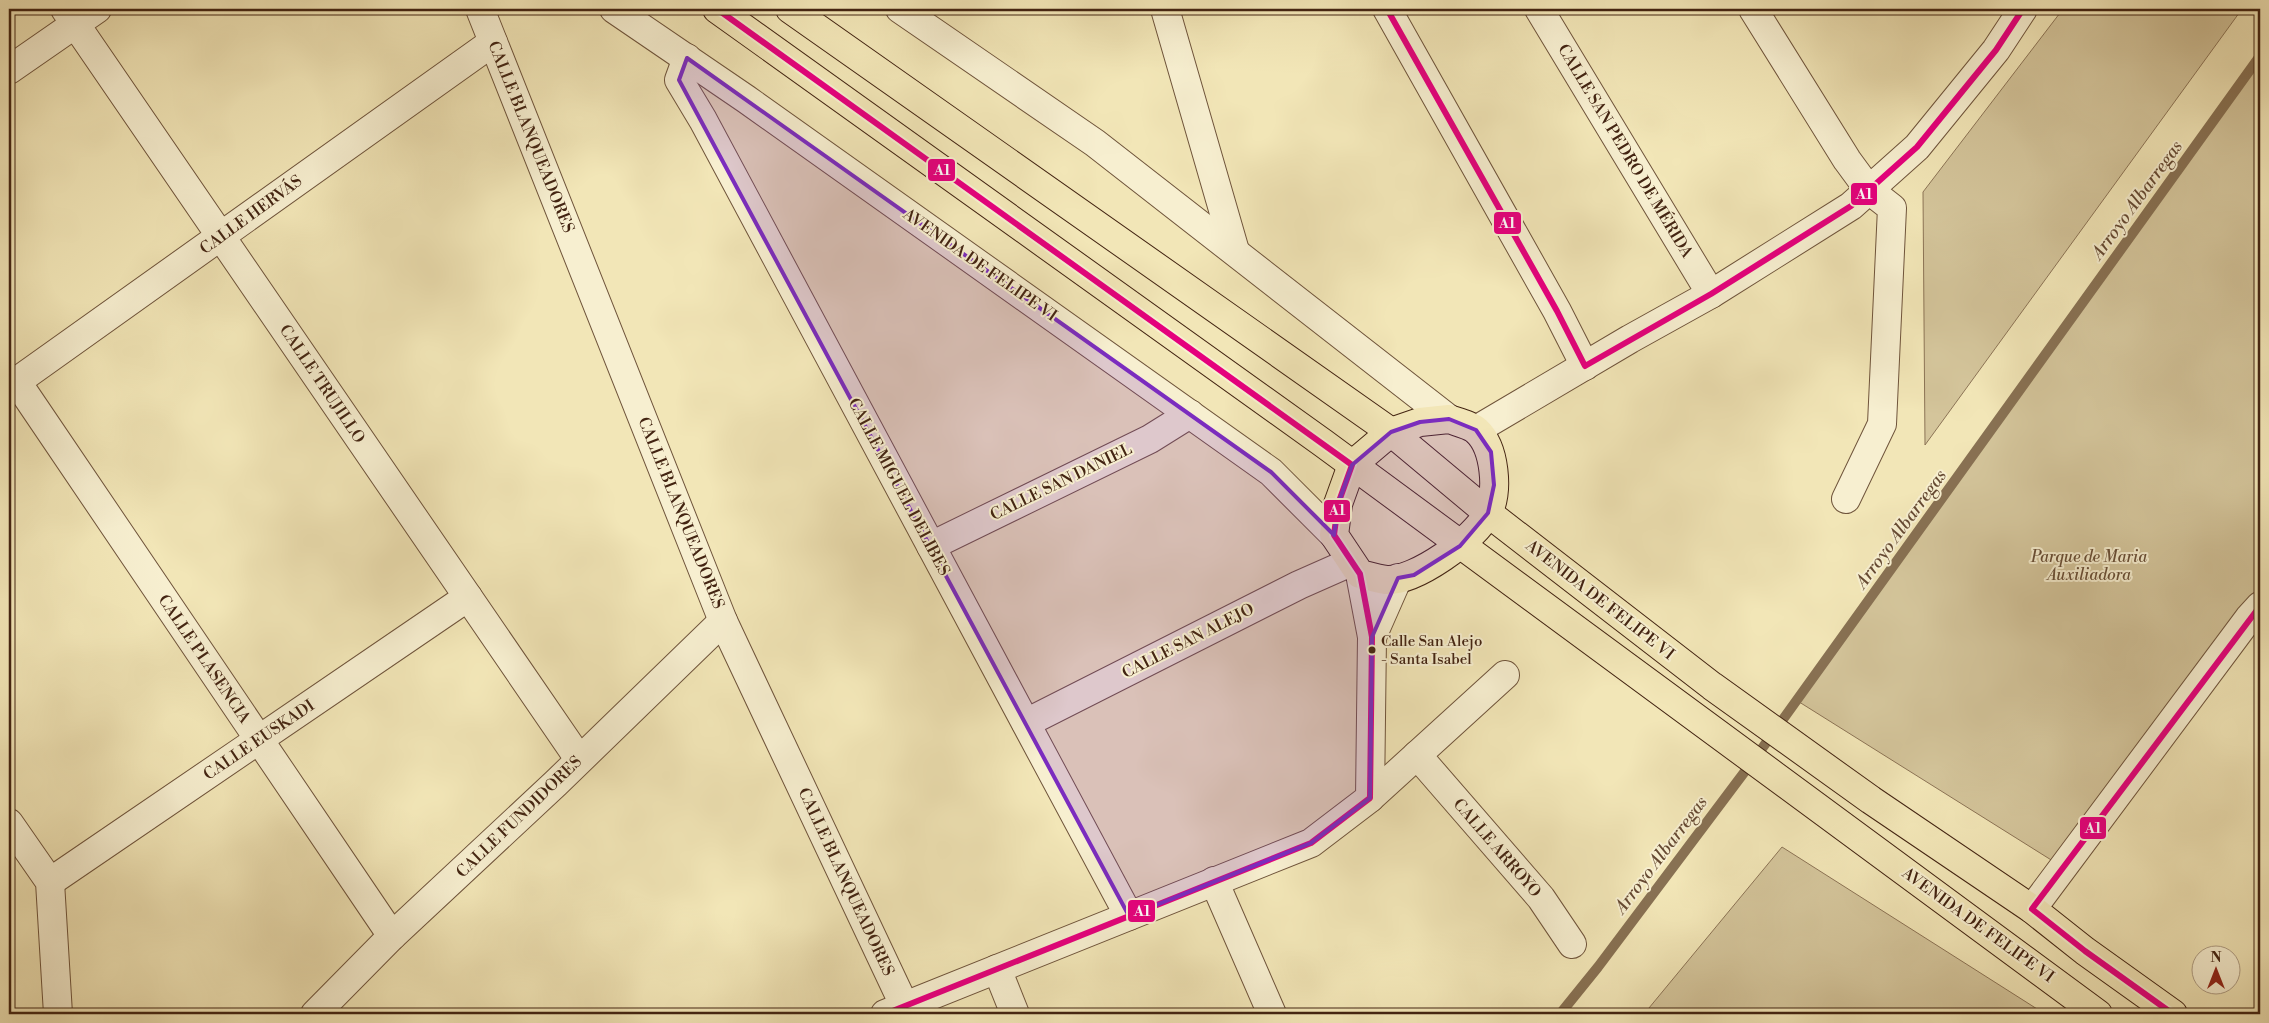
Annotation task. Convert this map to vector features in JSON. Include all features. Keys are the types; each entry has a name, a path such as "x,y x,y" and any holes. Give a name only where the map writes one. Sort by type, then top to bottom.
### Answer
{"highway":[{"path":"718,9 1352,465 1460,546"},
{"path":"790,9 1391,432"},
{"path":"1449,419 1476,430 1491,452 1494,485 1488,513 1460,546 1414,575 1387,580 1356,568 1334,535 1338,504 1352,465 1391,432 1420,422 1449,419"},
{"name":"AVENIDA DE FELIPE VI","path":"1391,432 1488,513 1712,686 1871,800 2032,909"},
{"name":"AVENIDA DE FELIPE VI","path":"1460,546 1689,712 2098,1014"},
{"path":"2032,909 2085,951 2173,1014"}],"street":[{"path":"9,70 70,16 97,9"},
{"name":"CALLE BLANQUEADORES","path":"480,9 724,621 895,1011"},
{"name":"AVENIDA DE FELIPE VI","path":"614,9 687,58 1271,472 1334,535"},
{"path":"900,9 1095,143 1449,419"},
{"path":"1165,9 1235,251"},
{"path":"1388,9 1552,302 1585,366"},
{"name":"CALLE SAN PEDRO DE MÉRIDA","path":"1539,9 1711,294"},
{"path":"1753,9 1847,160 1869,190 1892,208 1882,424 1846,499"},
{"path":"1476,430 1711,294 1851,206 1917,148 1996,50 2017,11"},
{"name":"CALLE TRUJILLO","path":"70,16 579,759"},
{"name":"CALLE HERVÁS","path":"13,385 493,42"},
{"name":"CALLE MIGUEL DELIBES","path":"687,58 679,80 703,120 1129,916"},
{"name":"CALLE PLASENCIA","path":"13,385 258,738 392,936"},
{"name":"CALLE SAN DANIEL","path":"930,546 1150,439 1190,414"},
{"path":"1356,568 1372,637 1370,798"},
{"name":"CALLE SAN ALEJO","path":"1026,723 1299,585 1356,568"},
{"path":"1372,637 1398,578"},
{"name":"CALLE EUSKADI","path":"50,882 258,738 468,597"},
{"path":"2032,909 2249,618 2260,606"},
{"name":"CALLE FUNDIDORES","path":"316,1014 392,936 724,621"},
{"path":"895,1011 1311,843 1370,798 1505,675"},
{"name":"CALLE ARROYO","path":"1417,755 1541,898 1572,944"},
{"path":"9,823 50,882 58,1014"},
{"path":"1214,881 1272,1014"},
{"path":"997,969 1015,1014"}],"highlighted area":[{"path":"687,58 1271,472 1334,535 1338,504 1352,465 1391,432 1420,422 1449,419 1476,430 1491,452 1494,485 1488,513 1460,546 1414,575 1398,578 1372,637 1370,798 1311,843 1129,916 679,80"}],"green space":[{"path":"2063,9 2242,9 1925,445 1923,192"},
{"name":"Parque de Maria Auxiliadora","path":"2260,56 2260,606 2064,868 1796,700"},
{"path":"1782,847 2045,1014 1644,1014"}],"waterway":[{"name":"Arroyo Albarregas","path":"1560,1014 1598,967 1758,754 2260,56"}],"transit line":[{"name":"A1","path":"717,9 1352,465 1338,504 1334,535 1360,574 1372,637 1370,798 1311,843 885,1014"},
{"name":"A1","path":"1387,9 1557,311 1585,366 1711,294 1851,206 1917,147 1996,50 2023,9"},
{"name":"A1","path":"2173,1014 2085,951 2032,909 2260,606"}],"place":[{"name":"Calle San Alejo - Santa Isabel","path":"1372,650"}]}
